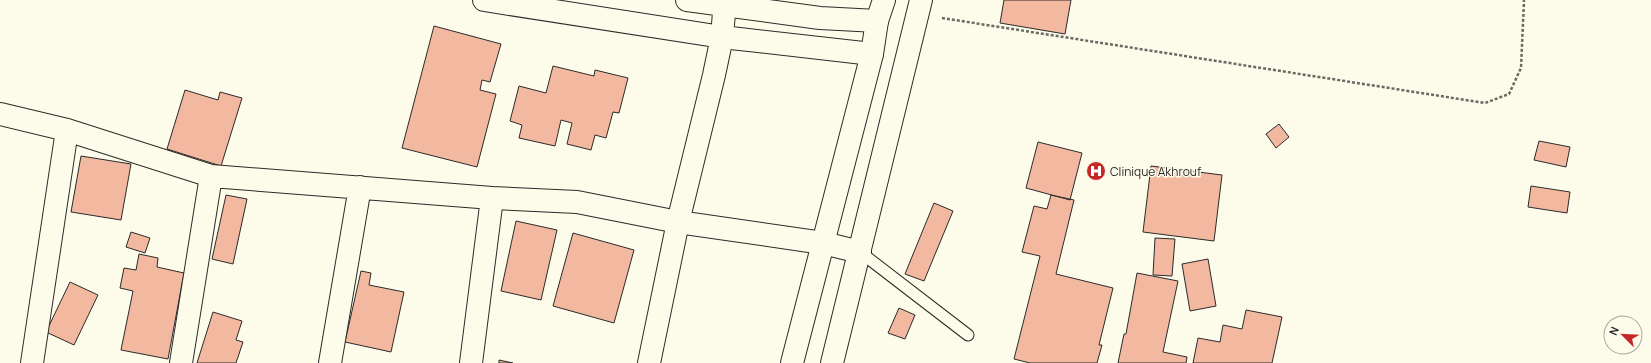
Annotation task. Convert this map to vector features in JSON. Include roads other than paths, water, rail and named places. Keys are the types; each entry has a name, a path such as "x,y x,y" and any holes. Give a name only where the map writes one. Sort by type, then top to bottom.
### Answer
{"main road":[{"path":"484,0 722,37 872,54"},
{"path":"688,0 725,3 820,18 877,21"},
{"path":"792,363 872,54 877,21 884,0"},
{"path":"649,363 678,222 714,75 722,37 725,3"},
{"path":"832,363 919,7"},
{"path":"0,114 67,130 211,176 492,198 577,202 678,222 822,243 860,252"},
{"path":"32,363 67,130"},
{"path":"181,363 211,176"},
{"path":"330,363 360,187"},
{"path":"471,363 492,198"}],"lane":[{"path":"860,252 968,335"}],"place":[{"name":"Clinique Akhrouf","path":"1096,171"}]}
